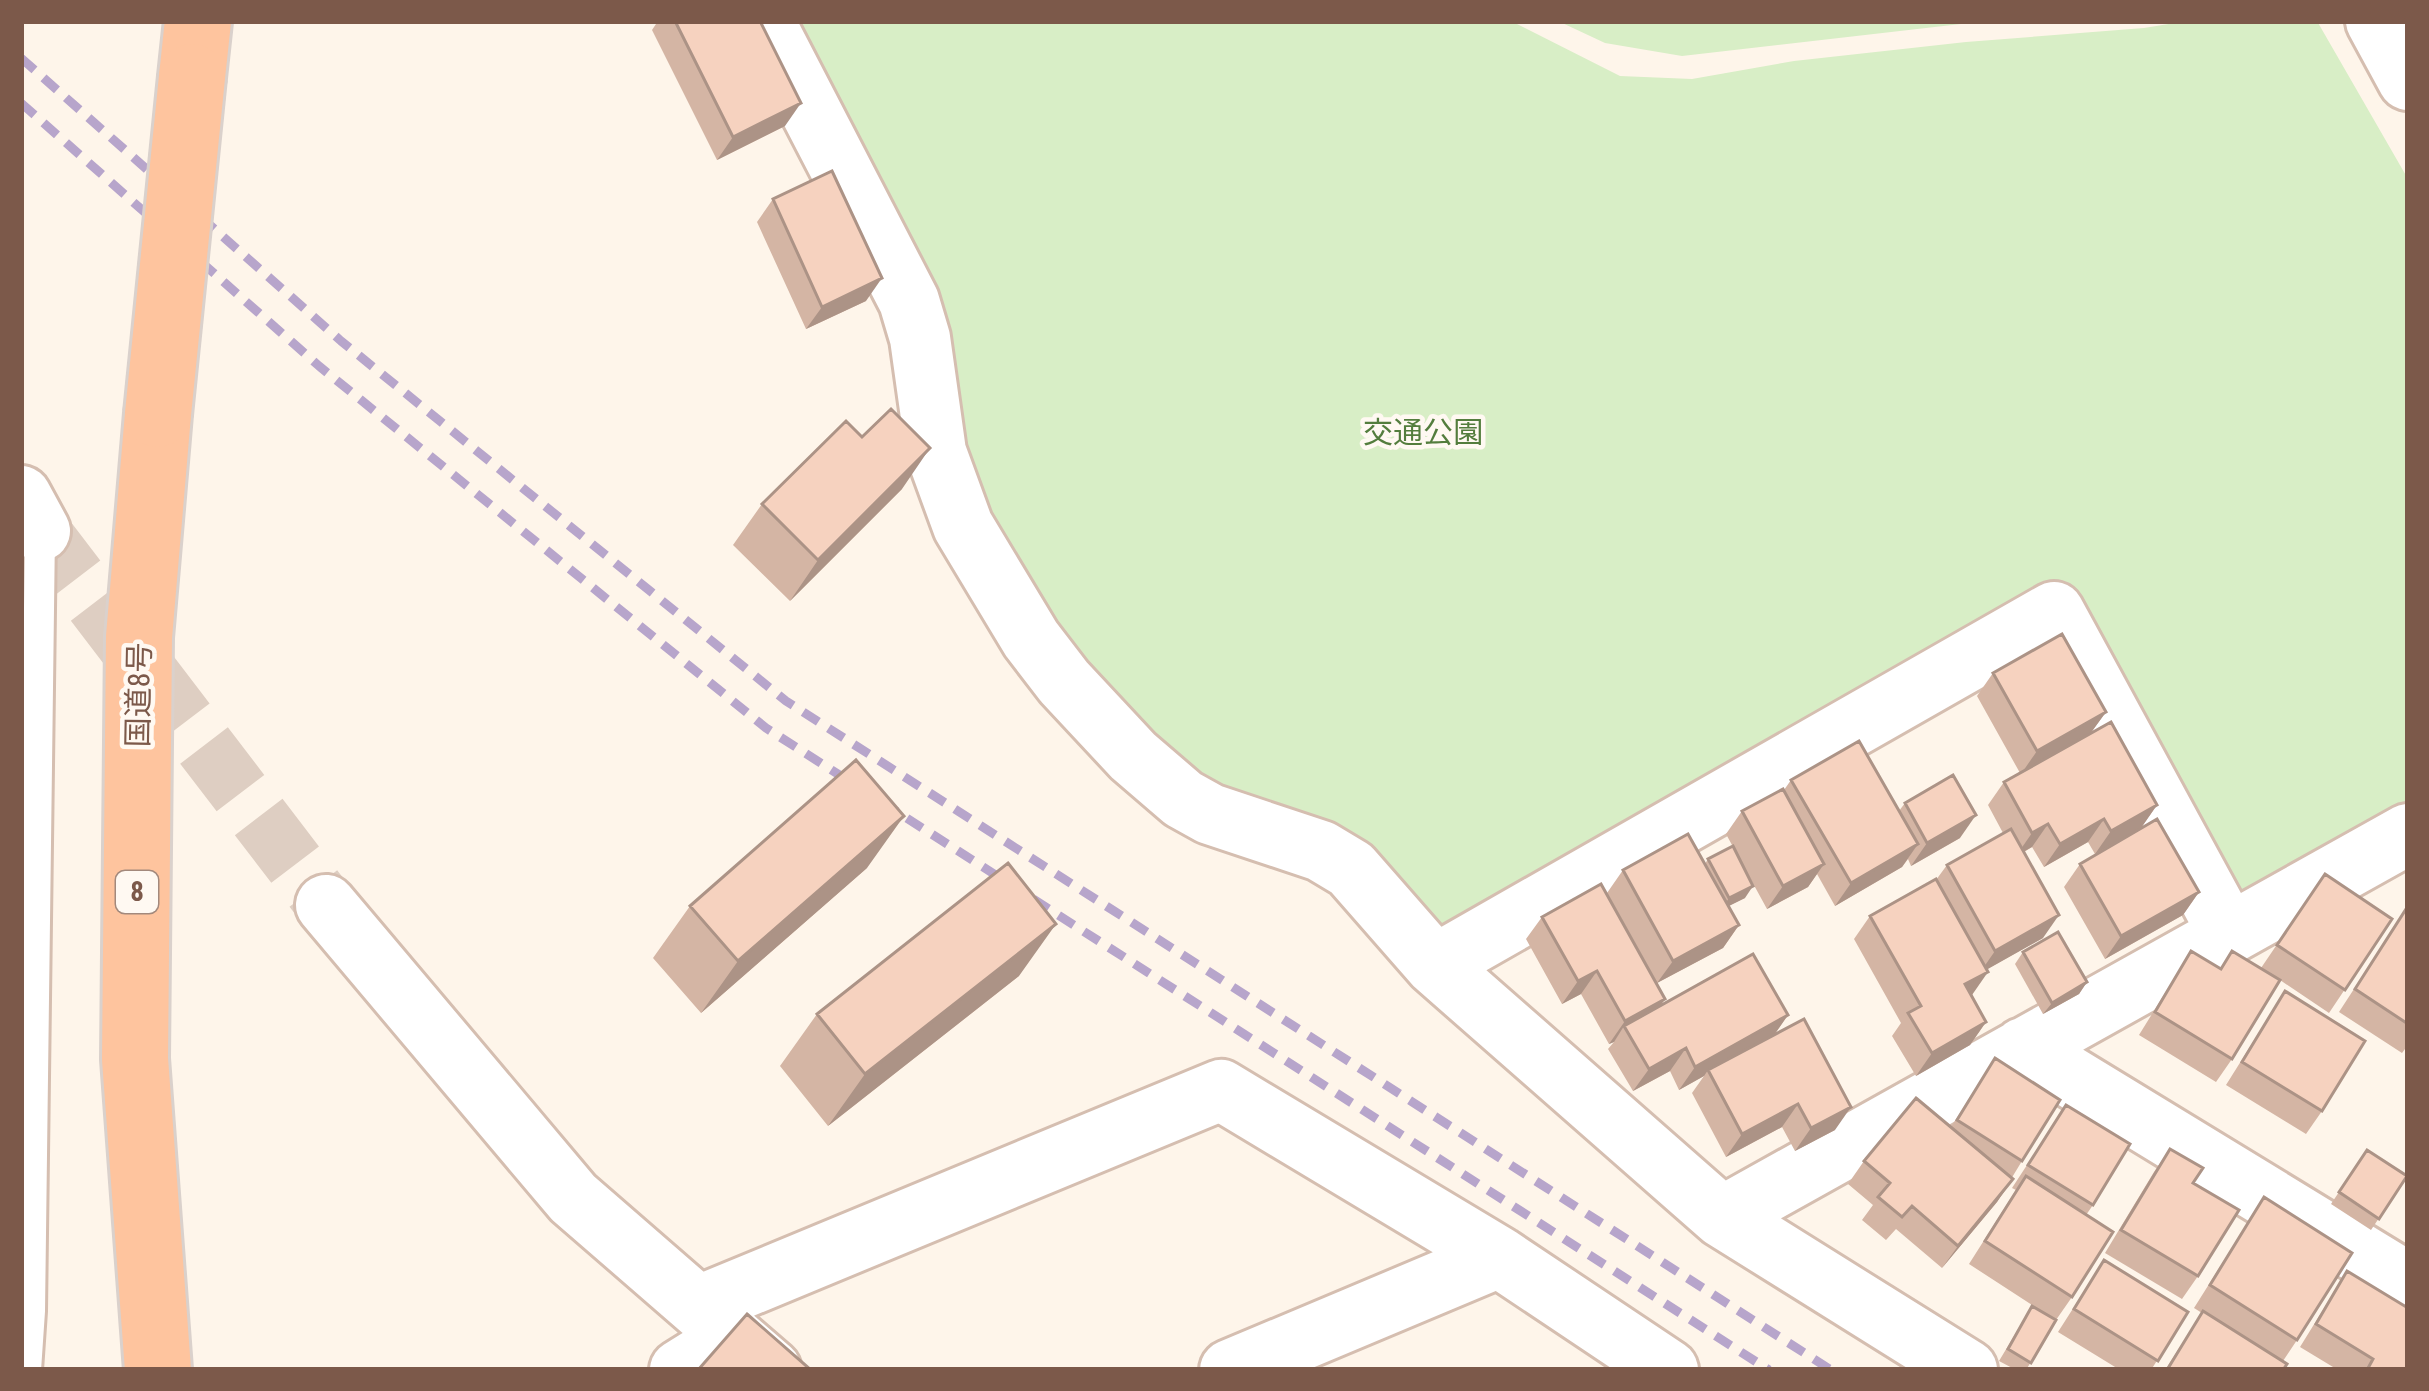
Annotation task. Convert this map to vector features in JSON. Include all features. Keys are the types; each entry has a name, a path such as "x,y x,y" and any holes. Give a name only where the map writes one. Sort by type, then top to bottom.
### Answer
{"highway":[{"name":"国道8号","path":"158,1370 135,1035 140,637 195,49"}],"street":[{"path":"764,21 909,301 920,338 936,452 963,526 1031,639 1099,721 1183,799 1210,814 1321,850 1352,869 1435,964 1722,1217 1966,1370"},
{"path":"2376,21 2408,80"},
{"path":"1435,964 2054,612 2228,932"},
{"path":"1722,1217 2228,932 2396,853"},
{"path":"326,905 573,1198 735,1338"},
{"path":"2023,1048 2408,1283"},
{"path":"680,1370 1221,1090 1499,1257 1667,1370"},
{"path":"1229,1370 1499,1257"}],"lane":[{"path":"26,1370 30,1311 30,513"}],"green space":[{"name":"交通公園","path":"786,21 1511,21 1620,76 1692,79 1794,61 2187,21 2317,21 2408,179 2408,817 2235,913 2058,586 1435,940 1190,778 1060,634 978,505 961,440 956,374 940,306"},
{"path":"1558,21 1987,21 1682,56 1605,43"}],"building":[{"path":"675,21 760,21 801,103 733,137"},
{"path":"832,171 882,278 822,307 773,199"},
{"path":"891,409 930,448 818,560 762,504 846,421 862,437"},
{"path":"2062,634 2106,712 2037,751 1993,673"},
{"path":"2111,722 2157,805 2111,831 2104,819 2060,844 2048,824 2032,833 2004,782"},
{"path":"1859,741 1918,844 1851,883 1791,780"},
{"path":"856,760 904,816 738,961 690,906"},
{"path":"1953,775 1976,815 1927,843 1905,803"},
{"path":"1783,789 1824,864 1783,886 1742,811"},
{"path":"2157,819 2199,892 2121,936 2080,864"},
{"path":"2011,829 2059,915 1995,951 1947,865"},
{"path":"1688,834 1739,925 1673,961 1623,870"},
{"path":"1733,846 1753,886 1729,898 1708,859"},
{"path":"1008,863 1056,924 865,1074 817,1014"},
{"path":"2325,874 2392,919 2345,990 2277,945"},
{"path":"1936,879 1988,972 1965,984 1986,1022 1932,1053 1908,1013 1921,1006 1870,916"},
{"path":"1601,884 1665,999 1625,1021 1597,971 1578,981 1542,917"},
{"path":"2408,906 2408,1024 2355,989"},
{"path":"2058,932 2087,982 2052,1003 2023,952"},
{"path":"2191,951 2221,969 2232,951 2280,980 2232,1059 2155,1012"},
{"path":"1753,954 1788,1015 1695,1067 1686,1048 1649,1069 1624,1026"},
{"path":"2285,991 2365,1041 2322,1111 2242,1062"},
{"path":"1804,1019 1851,1107 1811,1128 1798,1104 1742,1134 1708,1070"},
{"path":"1995,1058 2060,1100 2022,1161 1957,1120"},
{"path":"1916,1098 2013,1179 1958,1246 1912,1206 1902,1217 1878,1197 1890,1183 1864,1161"},
{"path":"2066,1105 2130,1144 2093,1205 2028,1165"},
{"path":"2170,1149 2203,1168 2193,1183 2239,1210 2198,1276 2121,1230"},
{"path":"2367,1150 2407,1176 2379,1219 2339,1192"},
{"path":"2026,1176 2113,1232 2072,1297 1985,1241"},
{"path":"2264,1197 2352,1253 2297,1340 2210,1285"},
{"path":"2104,1260 2188,1312 2158,1361 2074,1309"},
{"path":"2347,1271 2408,1308 2408,1370 2367,1370 2373,1359 2316,1324"},
{"path":"2032,1306 2056,1320 2031,1363 2008,1349"},
{"path":"2203,1311 2287,1364 2283,1370 2167,1370"},
{"path":"747,1314 811,1370 698,1370"}],"tunnel":[{"path":"40,531 326,905"}],"railway":[{"path":"21,58 341,341 786,701 1831,1370"},
{"path":"21,103 319,366 766,728 1769,1370"}]}
